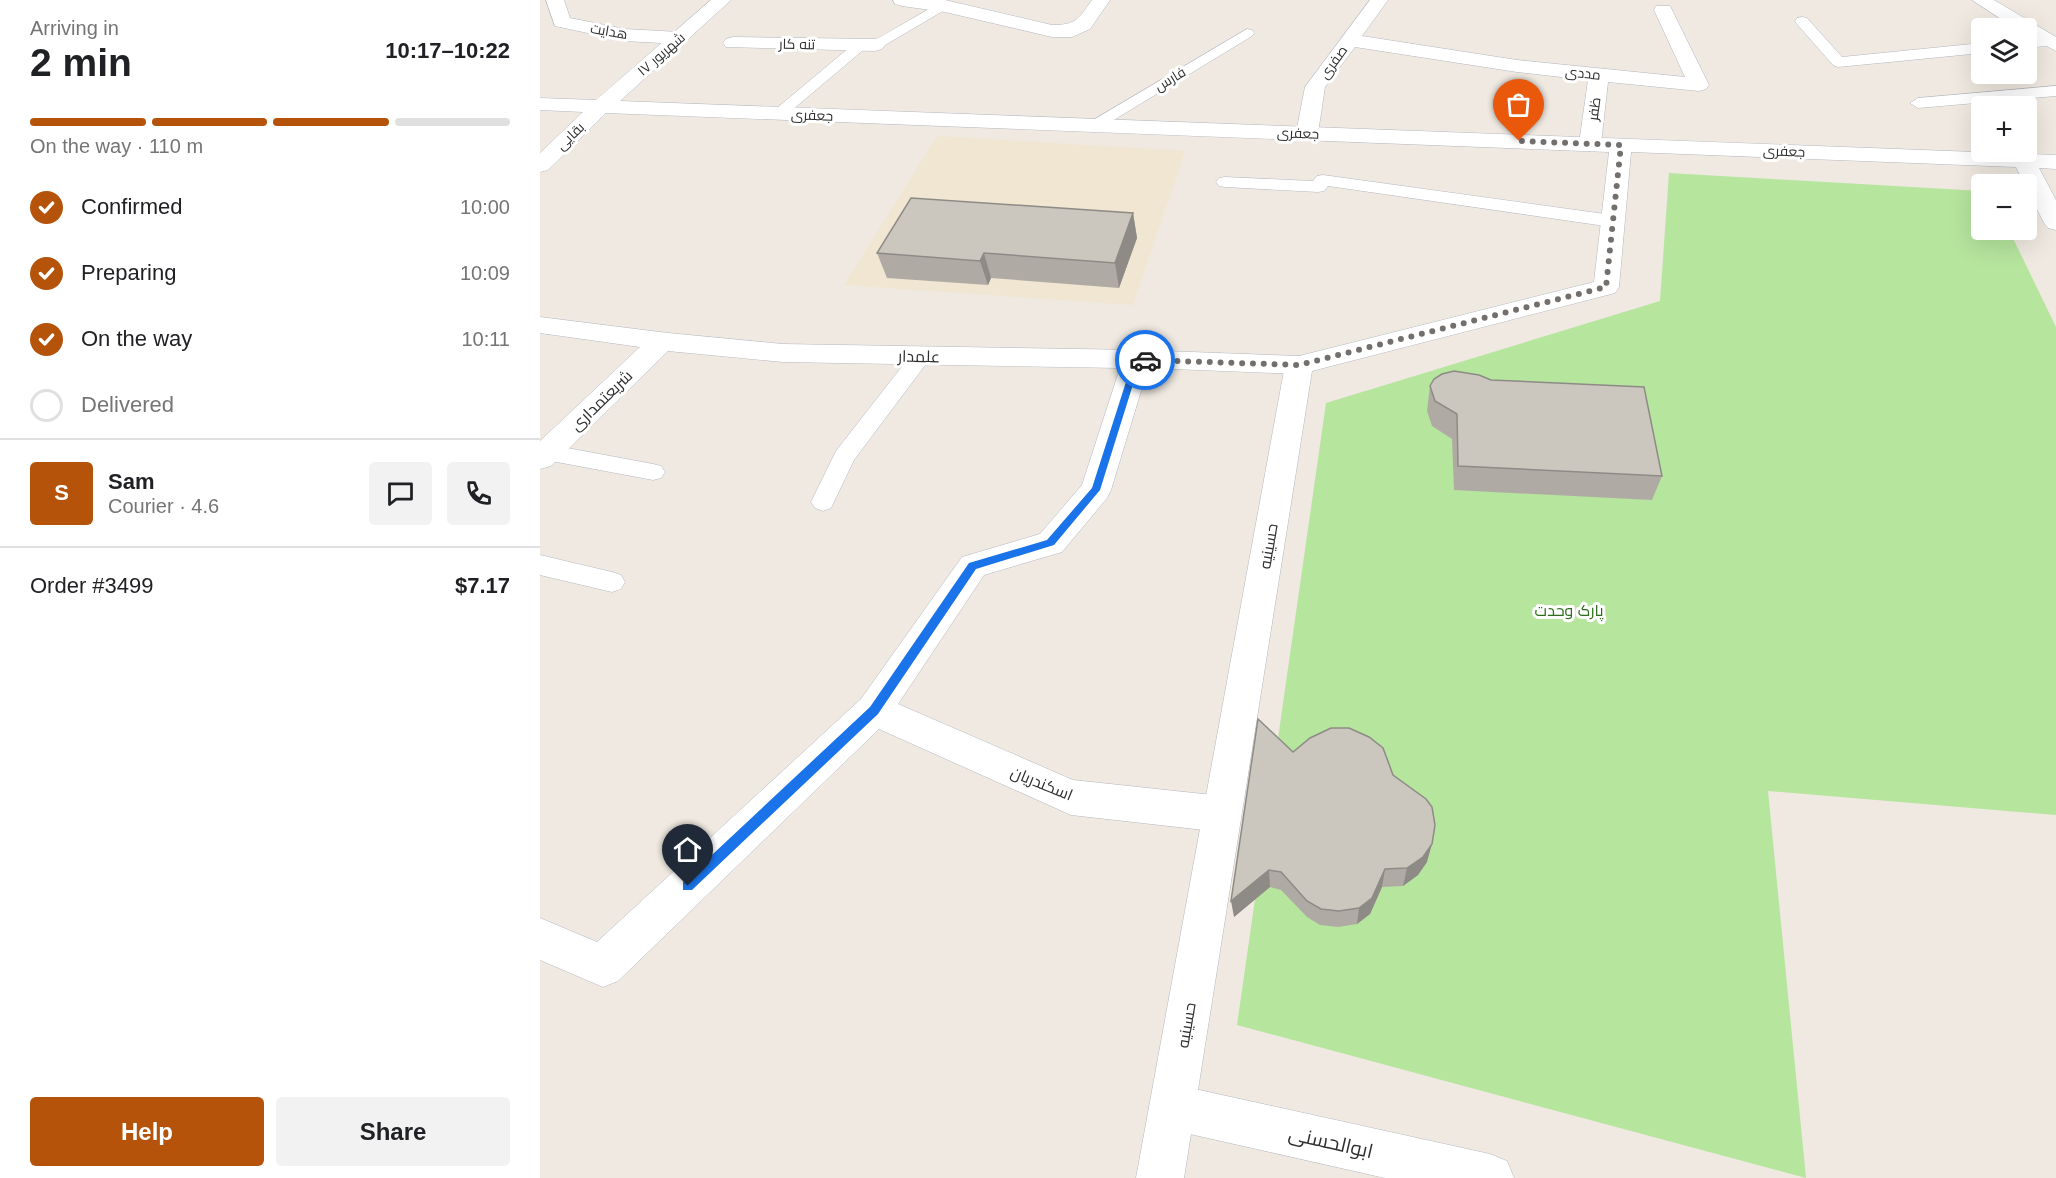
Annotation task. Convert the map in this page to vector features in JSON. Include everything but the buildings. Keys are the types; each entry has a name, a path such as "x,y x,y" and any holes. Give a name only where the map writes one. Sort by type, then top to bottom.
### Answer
{"street":[{"name":"۱۷ شهریور","path":"600,107 722,0"},
{"path":"902,0 943,5 1052,31 1072,31 1083,25 1101,0"},
{"name":"صفری","path":"1307,134 1315,87 1379,0"},
{"path":"1981,0 2053,43"},
{"name":"هدایت","path":"555,1 562,22 625,35 679,38"},
{"name":"مددی","path":"1350,40 1517,66 1699,85 1663,10"},
{"name":"تنه کار","path":"733,43 868,45"},
{"name":"ظفر","path":"1599,75 1606,145"},
{"name":"جعفری","path":"540,104 1971,158"},
{"name":"بقایی","path":"540,165 600,107"},
{"path":"1299,365 1606,287 1612,221 1606,145"},
{"name":"جعفری","path":"2037,161 2056,162"},
{"path":"2025,162 2056,223"},
{"name":"علمدار","path":"540,325 661,342 783,352 1137,359 1299,365"},
{"name":"شریعتمداری","path":"543,455 661,342"},
{"path":"540,939 603,966 874,710 972,566 1051,543 1096,490 1137,359"},
{"name":"حسینیه","path":"1160,1178 1299,365"},
{"name":"اسکندریان","path":"874,710 1071,797 1222,814"},
{"name":"ابوالحسنی","path":"1172,1107 1490,1178"}],"lane":[{"name":"تنه کار","path":"779,113 868,45 943,5"},
{"path":"1802,21 1838,62 1971,49"},
{"name":"فارس","path":"1094,125 1247,33"},
{"path":"2037,44 2053,43"},
{"path":"1918,103 2056,92"},
{"path":"1225,182 1318,187 1323,180 1612,221"},
{"path":"823,502 844,457 921,356"},
{"path":"543,455 653,472"},
{"path":"540,565 612,582"}],"shaded area":[{"path":"937,136 1185,151 1133,305 844,285"}],"green space":[{"name":"پارک وحدت","path":"1669,173 1971,190 1971,240 2014,240 2056,327 2056,815 1768,791 1806,1178 1237,1025 1326,403 1660,301"}],"way so far":[{"path":"1145,360 1299,365 1606,287 1621,145 1519,141"}],"route":[{"path":"688,886 874,710 972,566 1051,543 1096,490 1137,359 1145,360"}]}
